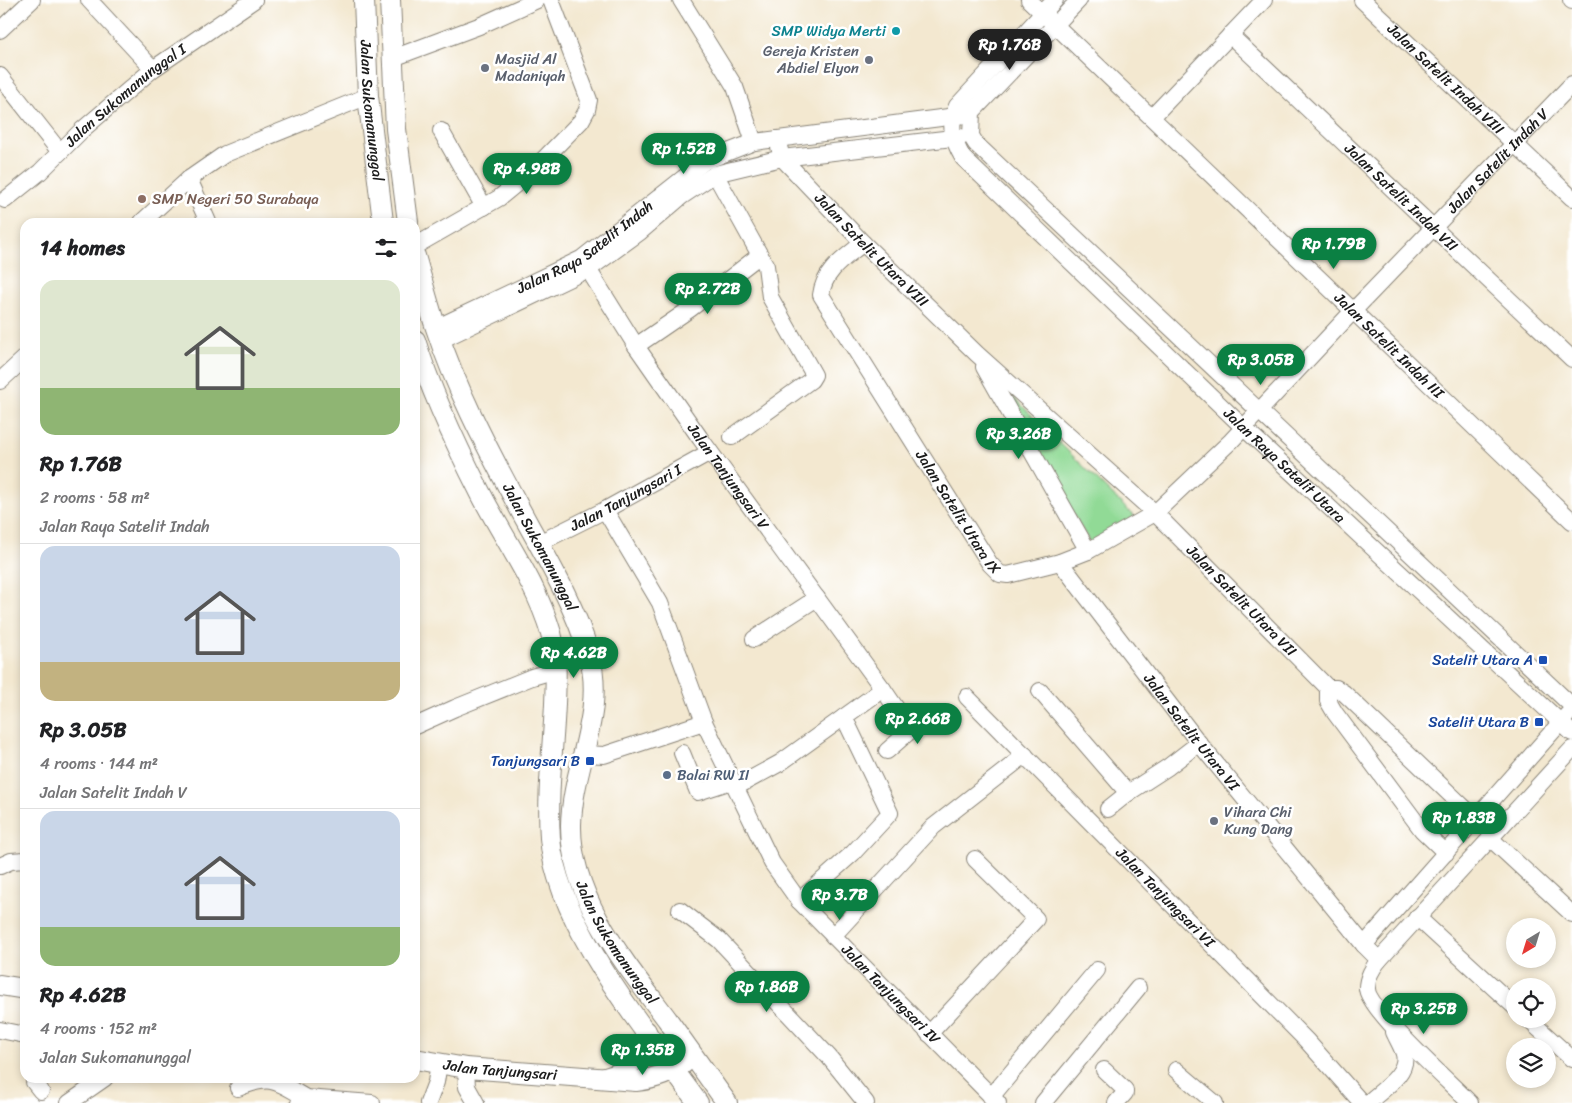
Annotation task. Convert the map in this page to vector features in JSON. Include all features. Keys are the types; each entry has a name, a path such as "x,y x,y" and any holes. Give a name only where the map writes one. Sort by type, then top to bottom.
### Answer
{"main road":[{"name":"Jalan Sukomanunggal","path":"364,0 368,96 383,218"},
{"name":"Jalan Sukomanunggal","path":"390,0 396,129 407,218"},
{"name":"Jalan Sukomanunggal","path":"420,273 438,334 480,430 539,543 578,624 590,656 595,684 585,754 575,791 571,824 577,868 593,910 628,967 693,1055"},
{"name":"Jalan Raya Satelit Indah","path":"420,341 438,334"},
{"name":"Jalan Sukomanunggal","path":"420,351 481,495 531,580 551,632 556,670 550,796 553,863 560,886 579,929 646,1031 675,1070"},
{"path":"0,985 20,988"},
{"path":"598,1079 614,1075 628,1068 641,1051 646,1031"},
{"path":"693,1055 727,1103"},
{"name":"Jalan Tanjungsari","path":"420,1060 466,1068 636,1081 652,1079 675,1070 693,1055"},
{"path":"675,1070 698,1103"}],"street":[{"path":"0,30 32,0"},
{"path":"89,0 153,69"},
{"name":"Jalan Sukomanunggal I","path":"5,200 40,172 153,69 254,0"},
{"path":"393,58 479,26 536,0"},
{"path":"420,243 484,207 533,170 581,121 587,110 589,100 552,0"},
{"path":"681,0 728,75 754,142"},
{"name":"Jalan Satelit Indah III","path":"1029,0 1353,311 1570,515"},
{"path":"952,138 953,116 960,101 1055,0"},
{"path":"971,136 971,115 1079,0"},
{"path":"1152,117 1264,0"},
{"name":"Jalan Satelit Indah VIII","path":"1362,0 1572,198"},
{"name":"Jalan Satelit Indah VII","path":"1230,35 1572,359"},
{"path":"0,76 60,152"},
{"name":"Jalan Satelit Indah V","path":"1258,412 1572,84"},
{"path":"146,218 189,179 225,154 368,96"},
{"name":"Jalan Raya Satelit Indah","path":"585,264 705,161 754,142 971,115"},
{"path":"441,131 484,207"},
{"name":"Jalan Raya Satelit Indah","path":"438,334 585,264 640,232 682,196 715,174 782,158 971,136"},
{"name":"Jalan Raya Satelit Utara","path":"971,136 980,150 1572,708 1566,728 1476,819 1364,946"},
{"name":"Jalan Raya Satelit Utara","path":"952,138 963,158 976,171 1244,428 1566,728"},
{"name":"Jalan Satelit Utara VIII","path":"777,139 782,158 863,243 977,354 1155,513"},
{"path":"715,174 760,255 767,270 770,297 814,376 732,437"},
{"path":"189,179 206,218"},
{"name":"Jalan Satelit Utara IX","path":"863,243 830,270 820,296 993,568 1000,574 1008,575 1060,562 1088,551 1155,513 1244,428 1258,412"},
{"path":"636,346 690,309 760,255"},
{"name":"Jalan Tanjungsari V","path":"585,264 636,346 710,452 911,730"},
{"name":"Jalan Satelit Utara VIII","path":"977,354 1088,551"},
{"path":"0,381 20,363"},
{"name":"Jalan Tanjungsari I","path":"539,543 605,510 710,452"},
{"name":"Jalan Tanjungsari IV","path":"605,510 660,603 704,722 772,862 799,901 995,1100"},
{"name":"Jalan Satelit Utara VII","path":"1155,513 1328,688 1336,688 1344,693 1476,819"},
{"name":"Jalan Satelit Utara VI","path":"1060,562 1199,743 1364,946 1376,964"},
{"path":"754,639 817,598"},
{"path":"420,724 532,677 556,670"},
{"path":"1328,688 1328,701 1335,713 1422,830 1446,853"},
{"path":"682,754 698,792 734,784 780,763 883,689"},
{"path":"1040,692 1128,793"},
{"name":"Jalan Tanjungsari VI","path":"967,696 1299,1033 1353,1093"},
{"path":"799,901 854,853 890,813 844,717"},
{"path":"887,751 911,730 933,717"},
{"path":"585,754 604,754 704,722"},
{"path":"1108,809 1199,743"},
{"path":"1470,1103 1391,1025 1371,1001 1367,988 1376,964 1417,917 1572,750"},
{"path":"832,936 933,827 1025,755"},
{"path":"1490,838 1572,914"},
{"path":"929,1034 1036,919 974,859"},
{"path":"0,866 11,861 20,860"},
{"path":"680,910 726,947 828,1057 866,1103"},
{"path":"1417,917 1506,999"},
{"path":"995,1100 1097,970"},
{"path":"1043,1103 1138,988"},
{"path":"1368,1103 1399,1074 1403,1066 1404,1054 1391,1025"},
{"path":"1538,1028 1572,1060"},
{"path":"0,1030 20,1034"},
{"path":"428,1103 436,1082 439,1063"},
{"path":"466,1068 467,1087 476,1103"},
{"path":"1104,1070 1125,1090 1116,1103"},
{"path":"1176,1070 1215,1103"},
{"path":"69,1103 98,1083"},
{"path":"238,1088 250,1083"},
{"path":"279,1083 302,1101 372,1103"}],"green space":[{"path":"997,381 1139,521 1091,545"}],"place":[{"name":"SMP Widya Merti","path":"896,31"},
{"name":"Gereja Kristen Abdiel Elyon","path":"869,60"},
{"name":"Masjid Al Madaniyah","path":"485,68"},
{"name":"SMP Negeri 50 Surabaya","path":"142,199"},
{"name":"Satelit Utara A","path":"1543,660"},
{"name":"Satelit Utara B","path":"1539,722"},
{"name":"Tanjungsari B","path":"590,761"},
{"name":"Balai RW II","path":"667,775"},
{"name":"Vihara Chi Kung Dang","path":"1214,821"}]}
